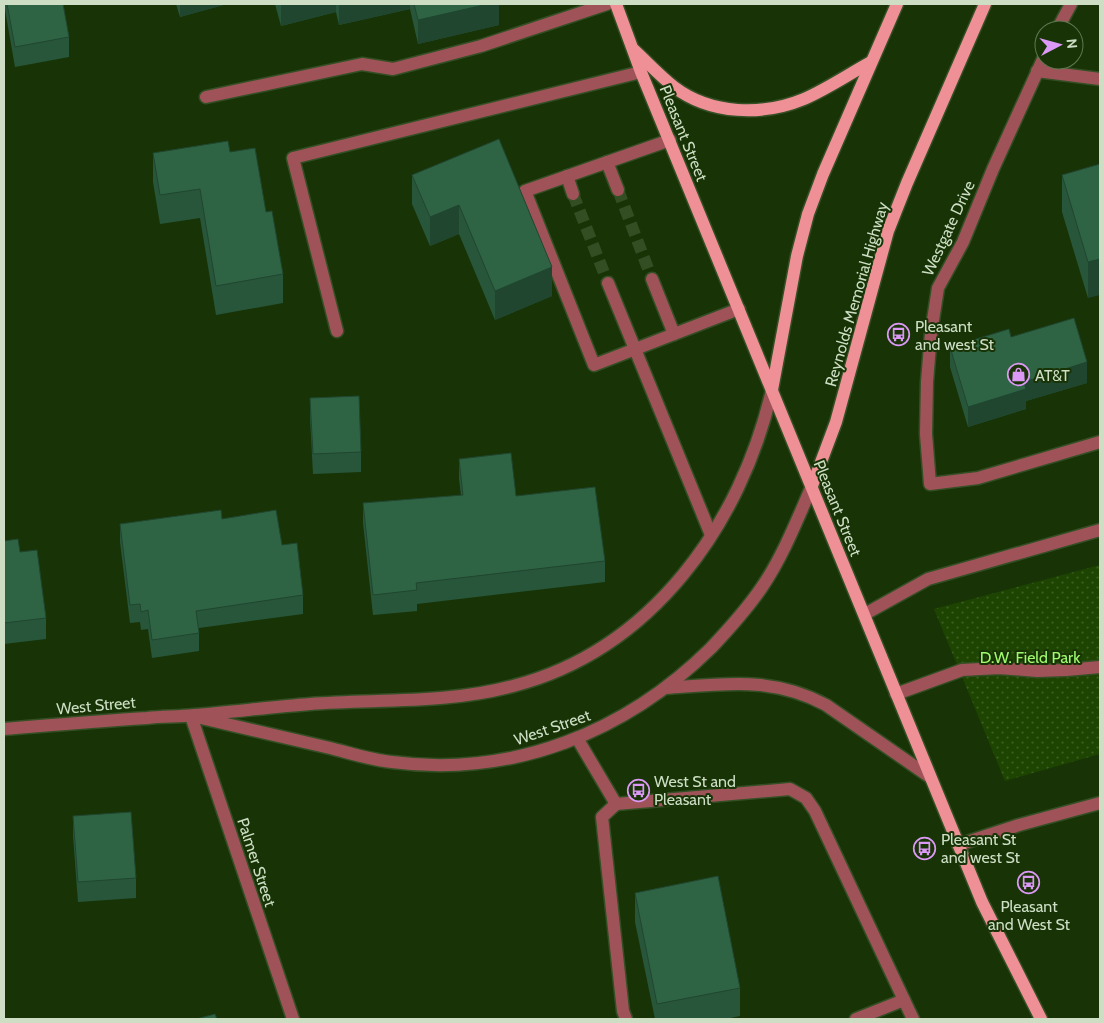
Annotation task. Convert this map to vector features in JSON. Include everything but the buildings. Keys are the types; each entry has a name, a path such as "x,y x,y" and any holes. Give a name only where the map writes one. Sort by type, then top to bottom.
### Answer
{"main road":[{"name":"Pleasant Street","path":"616,4 641,72 958,845 982,902 1041,1019"},
{"path":"772,390 796,256 802,235 823,174 897,4"},
{"name":"Reynolds Memorial Highway","path":"812,486 836,422 888,231 985,4"},
{"path":"633,49 673,86 686,95 712,106 745,110 764,110 784,106 806,98 871,62"}],"street":[{"path":"206,97 362,64 393,69 481,46 607,4"},
{"path":"1063,20 1071,4"},
{"path":"1037,71 1100,79"},
{"name":"Westgate Drive","path":"1037,71 963,242 938,288 931,333 927,382 926,434 930,484 978,478 1100,442"},
{"path":"337,331 293,158 641,72"},
{"path":"670,140 525,191 594,365 739,309"},
{"path":"607,162 618,190"},
{"path":"567,176 573,194"},
{"path":"652,279 674,334"},
{"path":"608,283 711,535"},
{"name":"West Street","path":"4,730 150,717 191,716 310,704 467,695 512,687 547,677 582,660 643,618 669,593 691,566 745,475 764,424 772,390"},
{"name":"West Street","path":"191,716 391,762 418,764 463,764 500,760 536,753 577,738 631,712 666,688 719,640 761,588 788,540 812,486"},
{"path":"864,614 928,579 1100,530"},
{"path":"896,694 962,670 998,668 1037,671 1100,667"},
{"path":"666,688 727,683 762,684 788,688 826,705 930,777"},
{"name":"Palmer Street","path":"191,716 293,1019"},
{"path":"577,738 616,804"},
{"path":"626,1019 623,1011 602,817 616,804 790,789 806,798 815,811 914,1019"},
{"path":"958,845 1019,825 1100,803"},
{"path":"856,1019 904,1000"}],"green space":[{"name":"D.W. Field Park","path":"1100,565 1100,754 1005,781 934,609"}],"tunnel":[{"path":"618,190 652,279"},
{"path":"573,194 608,283"}],"place":[{"name":"Pleasant and west St","path":"899,335"},
{"name":"AT&T","path":"1019,375"},
{"name":"West St and Pleasant","path":"638,790"},
{"name":"Pleasant St and west St","path":"925,848"},
{"name":"Pleasant and West St","path":"1029,882"}]}
